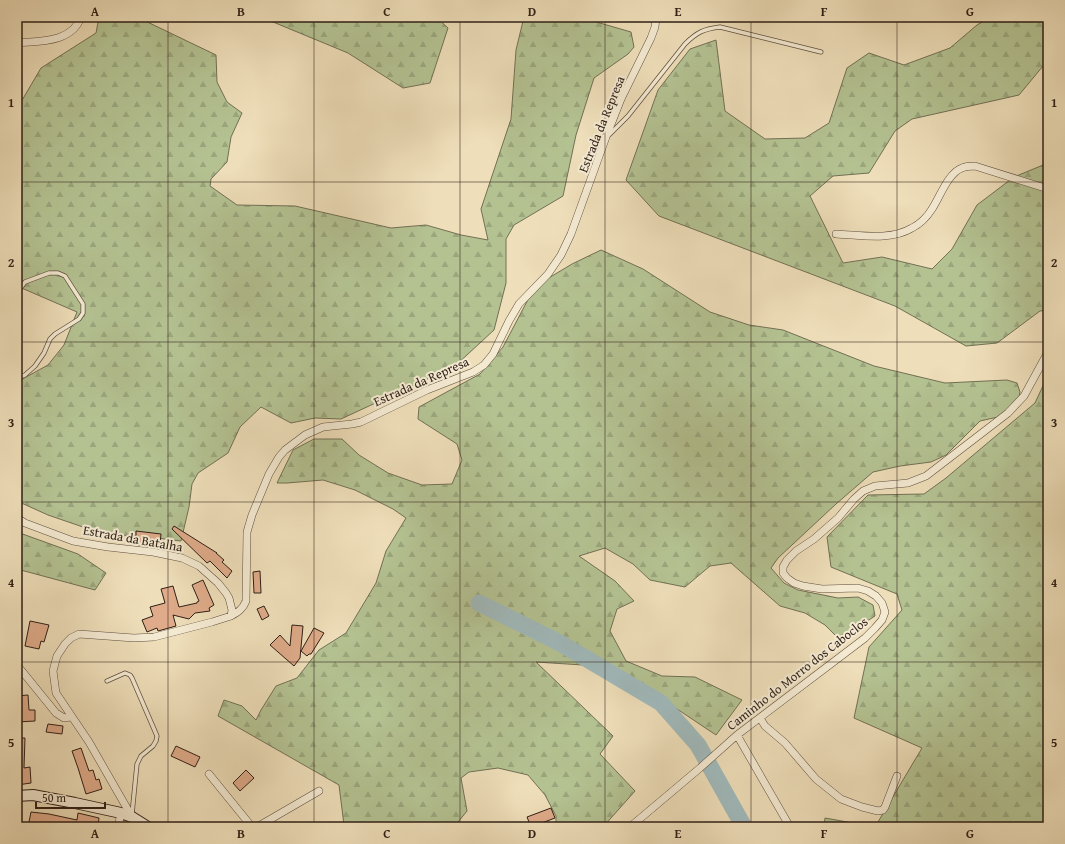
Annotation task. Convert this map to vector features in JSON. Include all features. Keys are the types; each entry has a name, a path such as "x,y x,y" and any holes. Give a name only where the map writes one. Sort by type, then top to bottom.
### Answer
{"street":[{"path":"17,43 52,40 65,36 76,27 81,17"},
{"name":"Estrada da Represa","path":"231,616 244,607 246,601 247,532 252,514 269,474 285,450 305,435 324,427 361,422 427,390 473,372 484,365 493,354 519,304 548,274 561,255 571,234 621,99 651,38 655,27 656,17"},
{"path":"836,234 884,237 901,233 912,228 923,220 954,173 963,167 975,166 1048,189"},
{"name":"Caminho do Morro dos Caboclos","path":"634,826 735,737 876,628 882,620 885,612 882,603 868,590 858,588 822,589 794,583 783,573 783,567 787,560 796,551 814,539 838,518 863,491 874,486 908,483 926,476 1008,413 1024,396 1048,352"},
{"name":"Estrada da Batalha","path":"17,518 25,523 73,541 153,552 182,558 199,566 218,583 229,598 232,610 231,616"},
{"path":"132,817 89,742 56,693 53,672 57,656 65,644 79,634 134,638 154,637 231,616"},
{"path":"17,665 56,713 64,718 71,717"},
{"path":"760,718 765,726 785,743 816,779 841,799 878,811 883,810 897,776"},
{"path":"735,737 790,827"},
{"path":"209,774 252,827"},
{"path":"257,827 319,791"},
{"path":"17,796 34,796 121,813 132,817 148,827"},
{"path":"118,827 121,813"}],"lane":[{"path":"606,137 628,116 685,44 700,31 708,28 720,27 821,52"},
{"path":"17,293 25,282 49,273 58,273 65,276 83,304 83,313 79,319 50,339 44,354 35,366 25,375 17,378"},
{"path":"107,681 125,673 130,675 135,683 157,736 153,746 141,756 137,764 132,817"}],"green space":[{"path":"99,17 137,17 216,55 217,82 227,102 242,113 231,137 227,162 211,179 210,186 237,205 295,206 391,228 426,225 461,235 488,240 481,209 511,119 516,50 524,17 579,17 631,32 634,47 628,54 594,78 576,135 563,196 514,225 506,239 506,283 494,330 455,366 341,419 315,418 291,423 261,407 240,427 228,453 198,473 192,484 189,507 181,541 132,535 112,537 48,515 17,501 17,382 48,365 64,345 77,312 17,286 17,112 21,102 41,68 96,33"},
{"path":"261,17 436,17 448,28 430,83 403,88 348,53"},
{"path":"991,17 1048,17 1048,60 1019,95 912,119 895,131 869,173 833,176 810,196 843,263 882,257 932,269 952,249 977,205 1014,177 1048,163 1048,310 1040,311 997,343 966,346 895,306 659,216 626,180 658,90 690,49 716,40 725,111 765,139 805,138 829,123 847,68 869,53 904,65 950,48 977,25"},
{"path":"601,250 643,269 710,312 749,325 783,330 874,366 945,383 1007,380 1017,383 1020,392 1019,397 1010,408 998,417 980,421 946,455 931,462 900,466 873,472 778,558 771,568 784,583 798,590 838,598 858,597 873,605 875,616 850,632 837,637 825,625 805,613 780,606 731,563 710,566 685,587 650,580 633,564 605,548 579,556 615,581 634,601 617,609 610,631 626,661 662,676 695,677 742,700 716,735 614,667 536,662 613,736 600,754 635,791 603,827 556,827 556,816 545,795 528,775 498,768 469,772 461,778 467,811 454,827 336,827 344,825 339,785 218,716 224,700 242,706 256,720 276,686 297,678 319,650 346,633 376,583 386,551 406,518 393,509 355,490 323,480 277,483 293,450 314,439 342,439 359,455 388,473 422,485 452,484 462,460 457,444 418,419 419,407 480,374 503,347 532,292 547,279 572,264"},
{"path":"1048,375 1048,827 875,827 922,748 854,718 869,647 902,610 897,594 831,567 827,537 868,495 924,494 946,478 1035,403"},
{"path":"17,532 78,554 106,573 95,590 17,569"},
{"path":"825,818 875,827 824,827"}],"building":[{"path":"174,526 217,553 224,560 222,562 232,571 227,578 210,561 207,563 172,529"},
{"path":"136,531 161,534 160,545 149,544 149,546 142,546 136,544"},
{"path":"260,571 261,593 254,593 253,572"},
{"path":"203,580 214,605 209,608 210,611 195,613 189,619 173,615 176,626 158,631 157,628 147,632 142,620 153,616 150,607 165,603 161,589 173,586 179,607 197,603 199,601 192,585"},
{"path":"264,606 269,616 262,620 257,609"},
{"path":"30,621 49,625 44,642 41,641 39,649 25,646"},
{"path":"292,625 303,626 300,658 294,666 270,645 280,635 290,646"},
{"path":"314,628 324,633 311,654 307,656 301,651"},
{"path":"28,695 29,710 35,710 35,721 17,722 17,696"},
{"path":"48,724 63,726 62,734 46,732"},
{"path":"17,738 25,738 24,768 30,767 31,783 17,785"},
{"path":"176,746 200,757 195,767 171,756"},
{"path":"81,748 89,771 93,770 96,780 99,779 102,789 86,794 72,751"},
{"path":"246,770 254,778 240,791 233,783"},
{"path":"551,808 555,818 531,827 527,817"},
{"path":"31,812 77,820 78,813 99,818 98,826 92,824 92,827 28,827"}],"waterway":[{"path":"479,603 560,643 661,703 698,745 744,827"}]}
